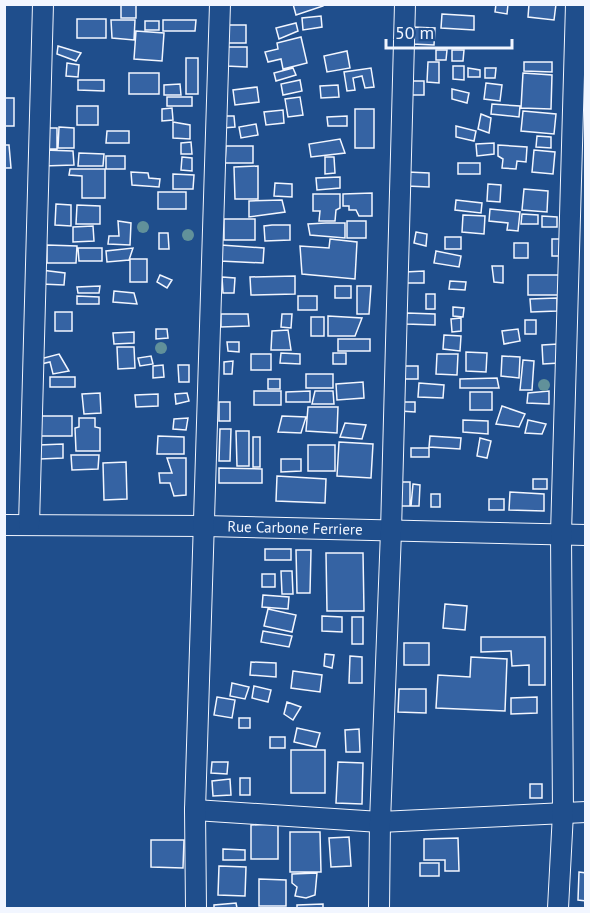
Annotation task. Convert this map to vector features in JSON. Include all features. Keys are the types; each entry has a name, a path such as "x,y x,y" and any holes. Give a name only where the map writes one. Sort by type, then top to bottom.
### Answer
{"street":[{"path":"29,525 43,4"},
{"path":"196,909 195,810 220,4"},
{"path":"379,909 405,4"},
{"path":"558,909 563,813 561,534 577,267 576,4"},
{"name":"Rue Carbone Ferriere","path":"4,525 205,525 585,535"},
{"path":"195,810 380,822 585,812"}],"building":[{"path":"121,4 136,4 136,18 121,18"},
{"path":"293,4 323,4 323,6 296,15"},
{"path":"496,4 508,4 507,14 495,12"},
{"path":"529,4 556,4 554,20 528,17"},
{"path":"442,14 474,16 474,30 441,28"},
{"path":"321,16 322,27 303,30 302,18"},
{"path":"77,19 106,19 106,38 77,38"},
{"path":"111,20 135,20 134,40 112,38"},
{"path":"163,20 196,20 195,31 163,31"},
{"path":"145,21 159,21 159,30 145,30"},
{"path":"296,23 298,31 279,39 276,28"},
{"path":"228,25 246,25 246,43 228,43"},
{"path":"412,27 435,28 434,45 412,44"},
{"path":"136,31 164,33 162,61 134,59"},
{"path":"301,37 307,63 283,69 281,59 268,62 265,52 278,49 277,43"},
{"path":"58,46 81,53 76,61 57,54"},
{"path":"226,47 247,47 247,67 226,66"},
{"path":"436,50 447,50 446,60 436,60"},
{"path":"452,50 464,50 463,61 452,61"},
{"path":"347,51 350,68 327,72 324,56"},
{"path":"186,58 198,58 198,94 186,94"},
{"path":"428,62 439,62 439,83 427,82"},
{"path":"524,62 552,62 552,72 524,71"},
{"path":"67,63 79,65 78,77 66,76"},
{"path":"453,66 464,66 464,80 453,79"},
{"path":"293,68 296,75 276,81 274,73"},
{"path":"371,68 374,87 365,88 362,76 353,78 355,90 347,91 344,72"},
{"path":"468,68 480,70 480,77 468,77"},
{"path":"485,68 496,68 495,78 485,78"},
{"path":"129,73 159,73 159,94 129,94"},
{"path":"523,73 552,75 551,109 521,108"},
{"path":"78,80 104,80 104,91 78,90"},
{"path":"300,80 302,91 283,95 281,84"},
{"path":"408,81 424,81 424,95 408,95"},
{"path":"486,83 502,85 500,101 484,99"},
{"path":"180,84 181,95 164,95 164,85"},
{"path":"338,85 339,97 321,98 320,86"},
{"path":"257,87 259,102 235,105 233,90"},
{"path":"452,89 469,93 467,103 452,99"},
{"path":"167,97 192,97 192,106 167,106"},
{"path":"300,97 303,115 288,117 285,99"},
{"path":"4,98 14,98 14,126 4,126"},
{"path":"492,104 520,106 519,117 491,114"},
{"path":"77,106 98,106 98,125 77,125"},
{"path":"172,108 173,120 162,121 162,109"},
{"path":"355,109 374,109 374,148 355,148"},
{"path":"283,110 284,123 266,125 264,112"},
{"path":"523,111 556,114 554,134 521,131"},
{"path":"481,114 491,118 489,133 478,129"},
{"path":"223,116 234,116 235,127 223,128"},
{"path":"347,116 347,126 328,126 327,117"},
{"path":"173,122 190,125 190,139 173,138"},
{"path":"256,124 258,135 241,138 239,127"},
{"path":"456,126 476,131 474,141 456,137"},
{"path":"59,127 74,128 74,148 58,148"},
{"path":"45,128 57,128 57,149 45,149"},
{"path":"107,131 129,131 129,143 106,143"},
{"path":"537,136 551,137 551,148 536,147"},
{"path":"340,139 345,153 311,157 309,144"},
{"path":"191,142 192,154 181,154 181,143"},
{"path":"494,143 494,154 477,156 476,144"},
{"path":"4,145 9,145 11,168 4,168"},
{"path":"498,145 527,147 526,162 517,161 516,169 502,168 503,159 498,156"},
{"path":"226,146 253,146 253,163 225,163"},
{"path":"44,150 73,151 74,165 43,166"},
{"path":"534,150 555,152 553,174 532,172"},
{"path":"79,153 104,154 103,166 78,166"},
{"path":"106,156 125,156 125,169 106,169"},
{"path":"182,157 192,158 192,171 181,170"},
{"path":"325,157 334,157 335,173 325,174"},
{"path":"458,163 480,163 480,174 458,174"},
{"path":"258,166 258,199 235,199 234,167"},
{"path":"70,169 105,169 105,198 82,198 82,176 69,175"},
{"path":"131,172 148,173 149,178 160,179 159,187 132,185"},
{"path":"408,172 429,173 429,187 407,186"},
{"path":"173,174 194,175 193,189 173,189"},
{"path":"340,177 340,188 317,190 316,178"},
{"path":"275,183 292,184 292,197 274,196"},
{"path":"488,184 501,185 500,202 487,201"},
{"path":"524,189 548,191 547,212 522,210"},
{"path":"158,192 186,192 186,209 158,209"},
{"path":"372,193 372,216 359,216 356,210 349,210 349,206 343,206 343,194"},
{"path":"313,194 340,194 340,208 336,210 335,221 319,221 320,211 313,211"},
{"path":"282,200 285,212 249,217 249,201"},
{"path":"456,200 482,203 481,213 455,210"},
{"path":"56,204 71,205 71,226 55,225"},
{"path":"77,205 100,206 100,224 76,224"},
{"path":"490,209 520,212 518,231 507,230 508,223 489,221"},
{"path":"522,214 538,215 538,224 521,224"},
{"path":"463,215 485,216 484,234 462,232"},
{"path":"542,216 557,217 557,227 542,227"},
{"path":"224,219 255,219 255,240 224,240"},
{"path":"118,221 131,223 130,245 108,244 109,236 119,236"},
{"path":"347,221 366,221 366,238 347,238"},
{"path":"345,223 345,238 310,235 308,224"},
{"path":"290,225 290,240 265,241 264,226"},
{"path":"93,226 94,241 73,242 73,227"},
{"path":"416,232 427,234 426,246 414,243"},
{"path":"159,233 168,233 169,249 159,249"},
{"path":"445,237 461,237 461,249 445,249"},
{"path":"330,239 357,242 355,279 302,274 300,246 329,248"},
{"path":"552,239 562,239 562,256 552,256"},
{"path":"514,243 528,243 528,258 514,258"},
{"path":"47,245 77,246 76,263 47,263"},
{"path":"221,245 264,248 263,263 220,261"},
{"path":"78,248 102,248 102,261 79,261"},
{"path":"133,248 129,260 107,262 106,251"},
{"path":"436,251 461,256 459,267 434,263"},
{"path":"130,259 147,259 147,282 130,282"},
{"path":"492,266 503,266 503,283 494,282"},
{"path":"41,270 65,273 64,285 41,284"},
{"path":"424,271 424,283 405,283 405,272"},
{"path":"160,275 172,280 167,288 157,282"},
{"path":"528,275 559,275 560,295 528,295"},
{"path":"295,276 295,294 251,295 250,277"},
{"path":"222,277 235,278 234,293 223,293"},
{"path":"450,281 466,282 465,290 449,289"},
{"path":"100,286 99,293 78,293 77,287"},
{"path":"335,286 351,286 351,298 335,298"},
{"path":"357,286 371,286 369,314 357,314"},
{"path":"114,291 134,293 137,304 113,302"},
{"path":"426,294 435,294 435,309 426,309"},
{"path":"77,296 99,297 99,304 77,304"},
{"path":"298,296 317,296 317,310 298,310"},
{"path":"557,298 557,311 531,312 530,299"},
{"path":"453,307 464,308 463,317 453,316"},
{"path":"55,312 72,312 72,331 55,331"},
{"path":"407,313 435,314 435,325 406,324"},
{"path":"221,314 248,314 249,326 221,327"},
{"path":"282,314 292,314 291,328 281,327"},
{"path":"328,316 362,318 355,336 328,336"},
{"path":"311,317 324,317 324,336 311,336"},
{"path":"461,318 461,331 452,332 451,319"},
{"path":"525,320 536,320 536,334 525,334"},
{"path":"156,329 167,329 168,338 156,339"},
{"path":"518,329 520,341 504,344 502,331"},
{"path":"288,330 291,350 271,350 272,331"},
{"path":"134,332 134,343 114,344 113,333"},
{"path":"444,335 461,336 460,351 443,349"},
{"path":"338,339 370,339 370,351 338,351"},
{"path":"227,342 239,342 239,352 228,351"},
{"path":"558,344 559,363 543,364 542,345"},
{"path":"117,347 134,347 135,368 118,369"},
{"path":"466,352 487,353 486,372 466,371"},
{"path":"281,353 300,354 300,364 280,363"},
{"path":"333,353 346,353 346,364 333,364"},
{"path":"59,354 69,371 53,374 50,362 41,364 40,359"},
{"path":"251,354 271,354 271,370 251,370"},
{"path":"437,354 458,354 457,375 436,374"},
{"path":"151,356 153,364 140,366 138,358"},
{"path":"502,356 520,357 519,378 501,376"},
{"path":"523,360 534,361 532,390 520,390"},
{"path":"233,361 232,374 224,374 224,362"},
{"path":"163,365 164,377 153,378 153,366"},
{"path":"178,365 189,365 189,382 179,382"},
{"path":"400,366 418,366 418,379 400,379"},
{"path":"306,374 333,374 333,388 306,388"},
{"path":"50,377 75,377 75,387 50,387"},
{"path":"497,378 499,388 460,388 460,379"},
{"path":"268,379 280,379 280,389 268,389"},
{"path":"363,382 364,398 337,400 336,384"},
{"path":"419,383 444,385 443,398 418,397"},
{"path":"254,391 281,391 281,405 254,405"},
{"path":"310,391 310,402 286,402 286,392"},
{"path":"315,391 333,391 334,404 312,404"},
{"path":"549,391 549,404 527,403 528,393"},
{"path":"470,392 492,392 492,410 470,410"},
{"path":"100,393 101,413 84,414 82,394"},
{"path":"187,393 189,401 176,404 175,394"},
{"path":"158,394 158,406 136,407 135,395"},
{"path":"219,402 230,402 230,421 219,421"},
{"path":"400,402 415,402 415,412 400,411"},
{"path":"502,406 525,414 519,427 496,424"},
{"path":"308,407 338,407 337,433 306,431"},
{"path":"39,416 72,416 72,436 39,436"},
{"path":"282,416 306,417 301,433 278,432"},
{"path":"79,418 95,418 95,427 100,428 100,451 76,451 75,428 79,427"},
{"path":"188,418 186,430 173,429 174,419"},
{"path":"463,420 488,421 488,434 463,432"},
{"path":"528,420 546,424 542,434 525,433"},
{"path":"345,423 366,425 362,439 340,437"},
{"path":"220,429 231,429 230,461 219,461"},
{"path":"236,431 249,431 249,466 237,466"},
{"path":"158,436 184,437 184,454 157,454"},
{"path":"430,436 461,438 460,449 429,447"},
{"path":"253,437 260,437 260,467 253,467"},
{"path":"480,438 491,441 487,458 477,456"},
{"path":"339,442 373,444 371,478 337,476"},
{"path":"63,444 63,458 40,459 39,445"},
{"path":"308,445 335,445 335,471 308,471"},
{"path":"411,448 429,448 429,457 411,457"},
{"path":"71,455 99,455 98,469 72,470"},
{"path":"167,458 186,458 186,495 174,496 170,483 160,483 159,473 172,473"},
{"path":"281,459 301,459 301,471 281,472"},
{"path":"126,462 127,499 104,500 103,463"},
{"path":"219,468 262,469 262,483 219,483"},
{"path":"277,476 326,479 325,503 276,501"},
{"path":"533,479 547,479 547,489 533,489"},
{"path":"397,482 410,482 410,506 397,506"},
{"path":"413,484 420,485 419,506 411,506"},
{"path":"510,492 544,494 544,511 509,510"},
{"path":"431,494 440,494 440,507 431,507"},
{"path":"489,499 504,499 504,510 489,510"},
{"path":"265,549 291,549 291,560 265,560"},
{"path":"296,550 311,550 310,593 297,593"},
{"path":"326,553 363,553 364,611 327,611"},
{"path":"281,571 292,571 293,594 282,594"},
{"path":"262,574 275,574 275,587 262,587"},
{"path":"263,595 289,597 288,609 262,607"},
{"path":"445,604 467,606 465,630 443,628"},
{"path":"268,609 296,615 292,632 264,626"},
{"path":"322,616 342,617 342,632 322,631"},
{"path":"352,617 363,617 363,644 352,644"},
{"path":"263,631 292,636 289,647 261,642"},
{"path":"481,637 545,637 545,685 529,685 529,665 512,666 511,651 481,652"},
{"path":"404,643 429,643 429,665 404,665"},
{"path":"325,654 334,655 332,668 324,666"},
{"path":"350,656 362,657 362,683 349,683"},
{"path":"471,657 507,659 505,711 436,708 438,675 470,677"},
{"path":"251,662 276,663 276,677 250,675"},
{"path":"293,671 322,675 320,692 291,688"},
{"path":"232,683 249,687 245,699 230,696"},
{"path":"254,686 271,690 268,702 252,698"},
{"path":"399,689 426,689 426,713 398,712"},
{"path":"217,697 235,700 232,718 214,715"},
{"path":"537,697 537,713 511,714 511,698"},
{"path":"287,702 301,707 293,720 284,714"},
{"path":"239,718 250,718 250,728 239,728"},
{"path":"297,728 320,733 316,747 294,742"},
{"path":"359,729 360,752 346,752 345,730"},
{"path":"270,737 285,737 285,748 270,748"},
{"path":"291,750 325,750 325,793 291,793"},
{"path":"212,762 228,762 227,774 211,773"},
{"path":"338,762 363,763 362,804 336,803"},
{"path":"240,778 250,778 250,795 240,795"},
{"path":"230,779 231,795 213,796 212,781"},
{"path":"530,784 542,784 542,798 530,798"},
{"path":"278,824 278,859 251,859 251,825"},
{"path":"290,832 320,832 321,872 290,872"},
{"path":"349,837 351,866 331,867 329,838"},
{"path":"458,838 459,871 445,871 445,860 424,860 424,839"},
{"path":"151,840 184,840 183,868 151,867"},
{"path":"223,849 245,850 245,860 223,860"},
{"path":"420,863 439,863 439,876 420,876"},
{"path":"219,866 246,867 245,896 218,895"},
{"path":"579,872 586,873 586,901 578,900"},
{"path":"317,873 315,895 306,898 295,896 297,887 292,883 292,874"},
{"path":"259,879 286,880 286,906 259,906"},
{"path":"236,903 237,908 214,908 214,905"},
{"path":"323,904 323,908 297,908 297,905"}]}
